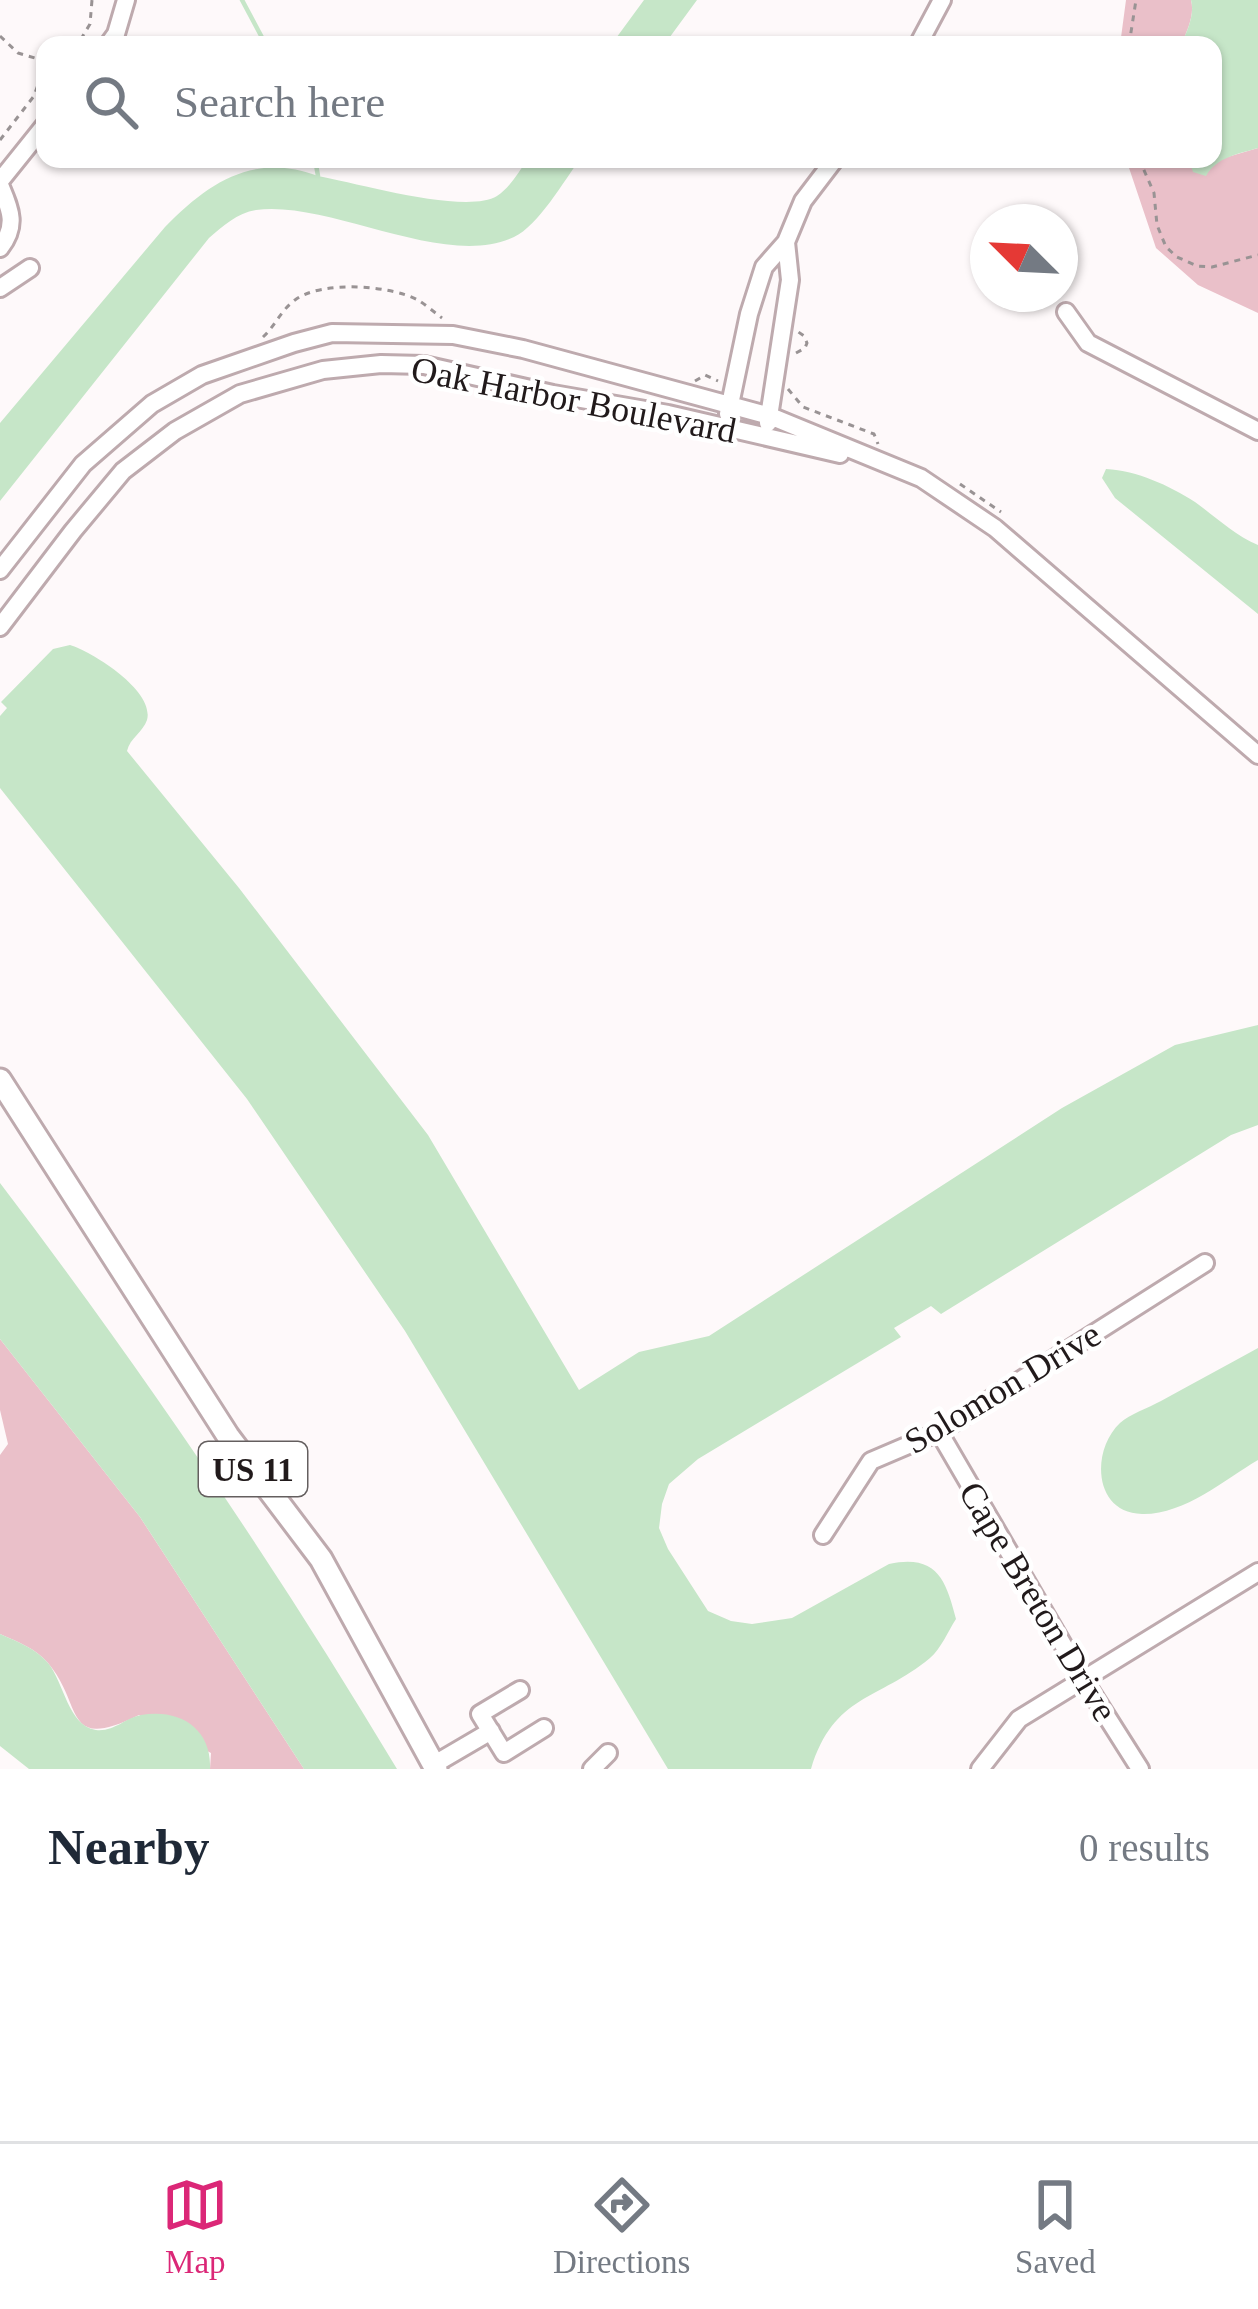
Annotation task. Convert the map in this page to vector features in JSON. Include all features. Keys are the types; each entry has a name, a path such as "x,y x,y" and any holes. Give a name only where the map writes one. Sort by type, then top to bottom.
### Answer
{"main road":[{"name":"US 11","path":"0,1080 228,1436 321,1559 435,1767"},
{"name":"US 11","path":"0,1104 60,1175"}],"street":[{"path":"115,36 126,0"},
{"path":"923,36 941,0"},
{"path":"0,248 12,214 0,183 36,137"},
{"path":"726,427 749,314 764,267 786,242 803,201 828,168"},
{"path":"765,436 790,280 786,242"},
{"path":"0,288 30,268"},
{"path":"1066,313 1088,343 1258,431"},
{"name":"Oak Harbor Boulevard","path":"0,571 83,464 152,404 202,375 332,333 453,335 523,349 770,416 921,478 995,528 1258,755"},
{"name":"Oak Harbor Boulevard","path":"0,627 123,471 175,430 241,394 323,370 424,365 668,413 887,465"},
{"name":"Solomon Drive","path":"823,1535 871,1461 939,1432 1205,1263"},
{"name":"Cape Breton Drive","path":"939,1432 1140,1769"},
{"path":"980,1769 1019,1719 1258,1572"},
{"path":"520,1690 480,1714 504,1753 544,1728"},
{"path":"435,1767 491,1732"},
{"path":"592,1769 608,1753"}],"path":[{"path":"83,36 90,24 92,0"},
{"path":"1131,36 1136,0"},
{"path":"0,36 18,53 36,60"},
{"path":"0,140 36,90"},
{"path":"1143,168 1154,193 1157,225 1166,247 1177,257 1211,267 1258,255"}],"shaded area":[{"path":"644,0 697,0 671,36 618,36"},
{"path":"1126,0 1191,0 1184,36 1121,36"},
{"path":"1191,0 1258,0 1258,148 1222,160 1222,36 1184,36"},
{"path":"1258,148 1258,313 1198,285 1156,248 1129,168 1222,168 1224,158"},
{"path":"522,168 574,168 523,231 486,245 422,240 286,210 256,210 231,221 209,238 0,501 0,423 165,227 216,185 253,170 295,169 410,196 461,202 497,196"},
{"path":"1192,168 1213,168 1206,176"},
{"path":"1106,469 1141,476 1174,490 1258,545 1258,614 1115,498 1102,478"},
{"path":"70,645 107,664 142,697 147,720 127,751 239,888 428,1135 579,1390 639,1352 709,1336 1062,1108 1175,1045 1258,1025 1258,1125 1231,1135 941,1314 931,1306 894,1328 901,1337 698,1459 669,1484 659,1528 668,1549 708,1611 731,1621 752,1624 792,1618 889,1564 918,1563 943,1582 956,1619 938,1650 845,1712 821,1744 811,1769 668,1769 405,1331 247,1099 0,788 0,716 7,708 1,702 53,649"},
{"path":"0,1183 207,1471 397,1769 304,1769 140,1517 0,1339"},
{"path":"0,1339 140,1517 304,1769 210,1769 211,1753 139,1715 97,1729 86,1726 48,1663 32,1649 0,1634 0,1455 8,1444 0,1410"},
{"path":"1258,1348 1258,1460 1173,1509 1142,1514 1114,1503 1106,1492 1101,1463 1104,1448 1120,1423"},
{"path":"0,1634 32,1649 48,1663 73,1712 87,1727 108,1729 155,1714 180,1718 205,1742 210,1769 29,1769 0,1746"}],"waterway":[{"path":"242,0 261,36"},
{"path":"317,168 318,176"}]}
